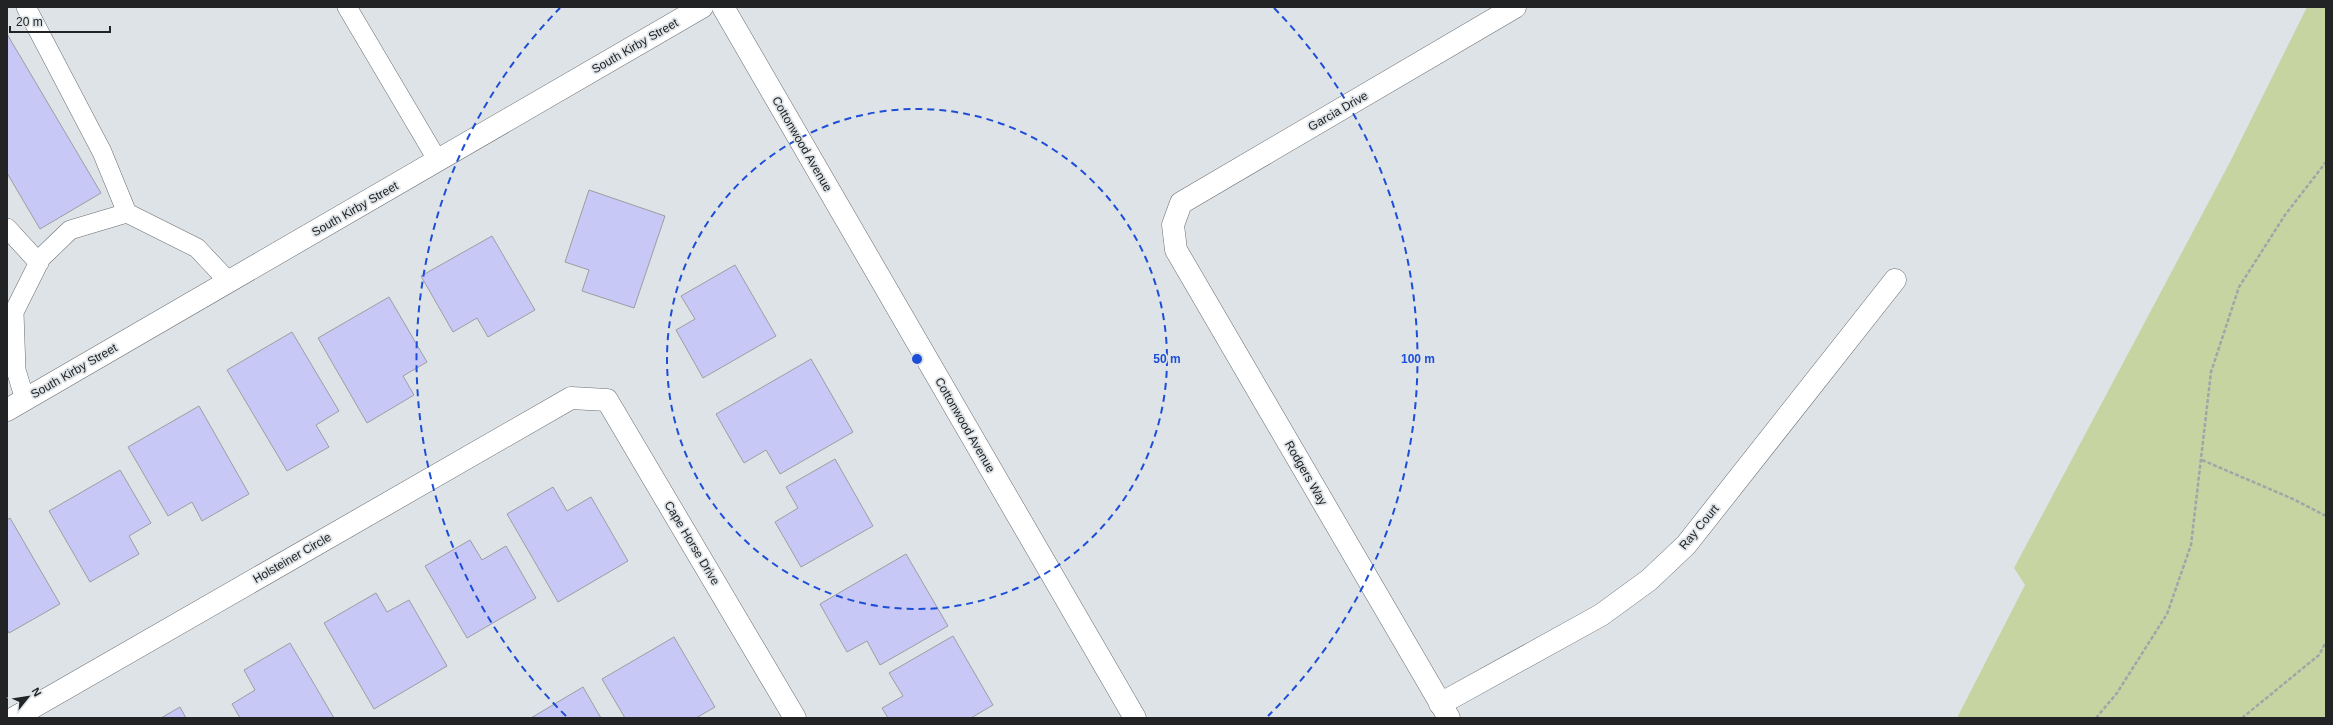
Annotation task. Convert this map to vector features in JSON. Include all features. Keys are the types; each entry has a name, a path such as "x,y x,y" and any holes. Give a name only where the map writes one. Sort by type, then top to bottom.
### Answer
{"street":[{"name":"South Kirby Street","path":"16,405 702,7"},
{"name":"Cottonwood Avenue","path":"722,7 1135,718"},
{"name":"Garcia Drive","path":"1173,225 1181,203 1516,7"},
{"name":"Rodgers Way","path":"1173,225 1176,250 1445,711"},
{"name":"Ray Court","path":"1445,711 1601,615 1649,580 1686,545 1895,280"},
{"name":"Holsteiner Circle","path":"14,718 571,398"},
{"name":"Cape Horse Drive","path":"571,398 607,400 795,718"}],"lane":[{"path":"26,7 102,152 127,213 197,248 228,282"},
{"path":"347,7 438,160"},
{"path":"16,405 14,312 39,263 40,258 70,230 127,213"},
{"path":"7,228 39,263"}],"path":[{"path":"2096,718 2117,693 2167,614 2191,545 2211,372 2239,287 2285,215 2326,162"},
{"path":"2202,460 2293,499 2326,516"},
{"path":"2242,718 2319,655 2326,642"}],"green space":[{"path":"2307,7 2326,7 2326,718 1957,718 2025,585 2014,568 2230,162"}],"building":[{"path":"7,34 101,193 40,229 7,173"},
{"path":"589,190 665,216 634,308 582,291 589,270 565,262"},
{"path":"492,236 535,310 488,337 477,318 453,332 421,276"},
{"path":"735,265 776,336 703,378 676,330 695,319 681,296"},
{"path":"389,297 427,362 403,376 414,395 367,423 318,338"},
{"path":"292,332 339,411 316,425 329,447 287,471 227,370"},
{"path":"811,359 853,432 780,474 766,450 744,463 716,414"},
{"path":"199,406 249,494 202,521 192,502 168,516 128,447"},
{"path":"835,459 873,526 801,567 775,522 798,508 786,487"},
{"path":"120,470 151,523 129,536 139,554 90,582 49,511"},
{"path":"553,487 567,511 591,497 628,561 558,602 507,514"},
{"path":"10,518 60,604 9,633 7,629 7,520"},
{"path":"470,540 482,560 506,546 536,598 467,638 425,566"},
{"path":"906,554 948,626 880,665 867,641 847,652 820,604"},
{"path":"376,593 387,612 409,600 447,666 374,709 324,623"},
{"path":"953,636 993,705 971,718 888,718 882,708 903,696 889,673"},
{"path":"674,637 715,707 696,718 625,718 602,679"},
{"path":"290,643 334,718 240,718 232,704 255,690 244,670"},
{"path":"583,687 601,718 531,718"},
{"path":"180,707 186,718 161,718"}]}
